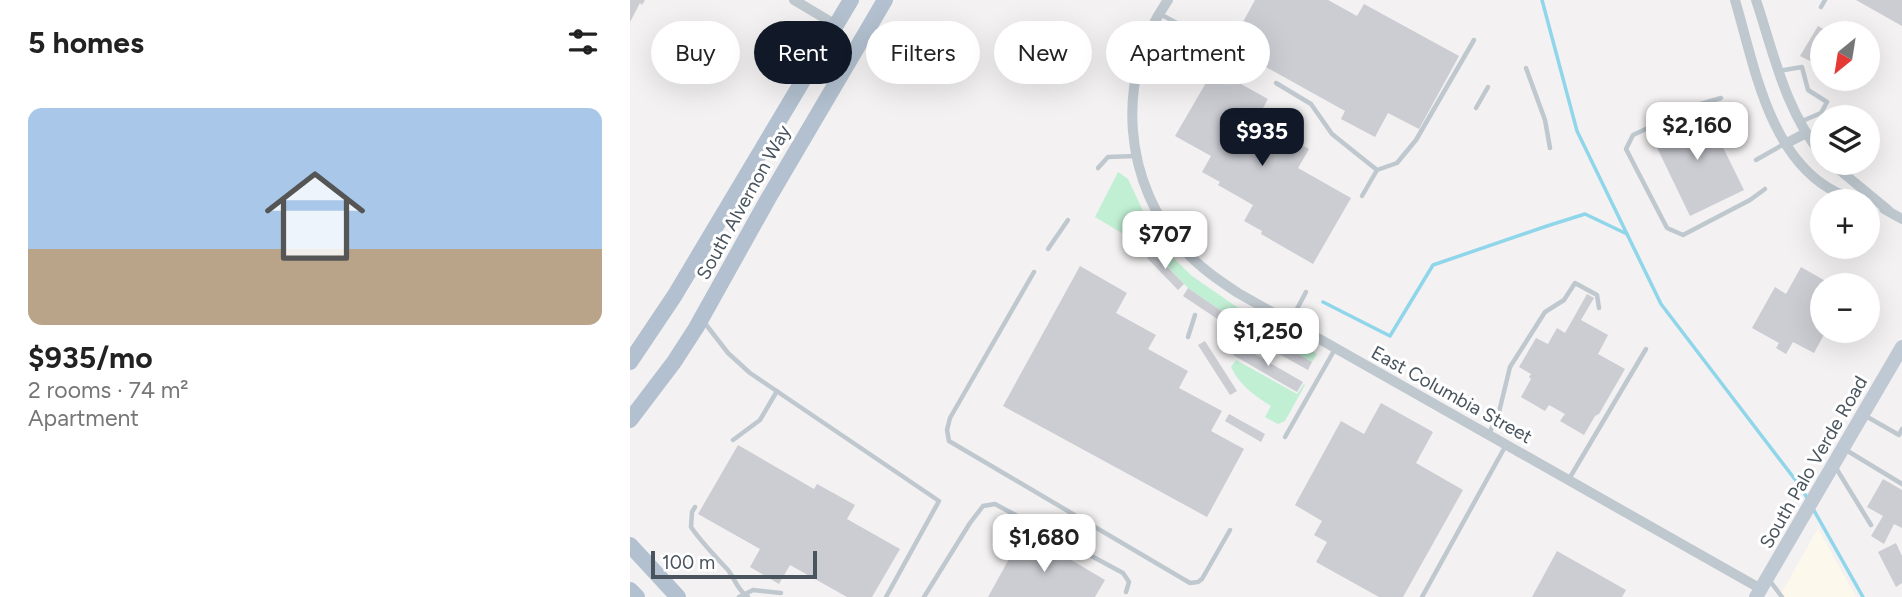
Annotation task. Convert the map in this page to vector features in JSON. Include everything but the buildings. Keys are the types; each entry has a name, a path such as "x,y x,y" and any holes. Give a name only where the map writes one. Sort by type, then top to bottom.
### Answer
{"main road":[{"name":"South Alvernon Way","path":"838,21 851,0"},
{"name":"South Alvernon Way","path":"630,420 674,362 702,319 768,199 885,0"},
{"name":"South Alvernon Way","path":"630,362 675,295 801,84"},
{"name":"South Palo Verde Road","path":"1762,588 1902,347"},
{"path":"630,545 678,597"},
{"path":"630,590 637,597"}],"street":[{"path":"794,0 829,21"},
{"name":"East Columbia Street","path":"1168,0 1142,50 1133,92 1132,125 1143,182 1153,205 1186,252 1211,275 1238,293 1762,588"},
{"path":"1735,0 1768,110 1785,144 1826,189"},
{"path":"1756,0 1778,71 1799,123 1810,138"},
{"path":"1785,144 1806,133"},
{"path":"1846,175 1902,219"},
{"path":"1880,207 1888,210"}],"lane":[{"path":"1821,7 1825,0"},
{"path":"1159,13 1174,21"},
{"path":"1362,196 1377,170 1397,163 1416,140 1474,40"},
{"path":"1778,71 1802,67 1808,90 1827,102 1821,113 1799,123"},
{"path":"1526,68 1545,120 1550,148"},
{"path":"1276,83 1311,104 1332,134 1377,170"},
{"path":"1476,108 1488,87"},
{"path":"1721,98 1697,105 1633,135 1626,149 1667,228 1683,235 1750,200 1765,189"},
{"path":"1756,160 1785,144"},
{"path":"1098,169 1108,157 1136,156"},
{"path":"1048,249 1068,220"},
{"path":"1034,272 950,418 947,430 949,441 1190,583 1202,579 1230,530"},
{"path":"1488,435 1499,412 1510,367 1545,312 1564,300 1575,283 1597,295 1599,309"},
{"path":"1289,322 1306,292"},
{"path":"1188,337 1195,315"},
{"path":"702,319 728,353 750,373 939,501 886,597"},
{"path":"1285,438 1335,348"},
{"path":"1569,480 1646,349"},
{"path":"733,440 760,420 777,391"},
{"path":"1863,414 1899,435 1902,429"},
{"path":"1422,597 1506,445"},
{"path":"1843,449 1902,484"},
{"path":"1834,464 1871,525"},
{"path":"924,597 970,523 983,506 995,504 1124,573 1129,582 1126,592"},
{"path":"695,506 691,527 705,547 730,572 743,596 753,590 781,593"},
{"path":"1762,588 1782,597"}],"shaded area":[{"path":"1818,528 1856,597 1779,597"}],"green space":[{"path":"1118,172 1128,179 1165,250 1192,276 1247,314 1317,354 1312,362 1233,319 1188,288 1154,252 1150,254 1140,244 1095,217"},
{"path":"1236,360 1297,394 1305,385 1285,421 1278,424 1265,417 1271,406 1253,394 1238,379 1231,367"}],"waterway":[{"path":"1542,0 1577,131 1661,304 1809,501"},
{"path":"1323,302 1390,336 1433,265 1585,214 1627,234"},
{"path":"1812,507 1863,597"}]}
